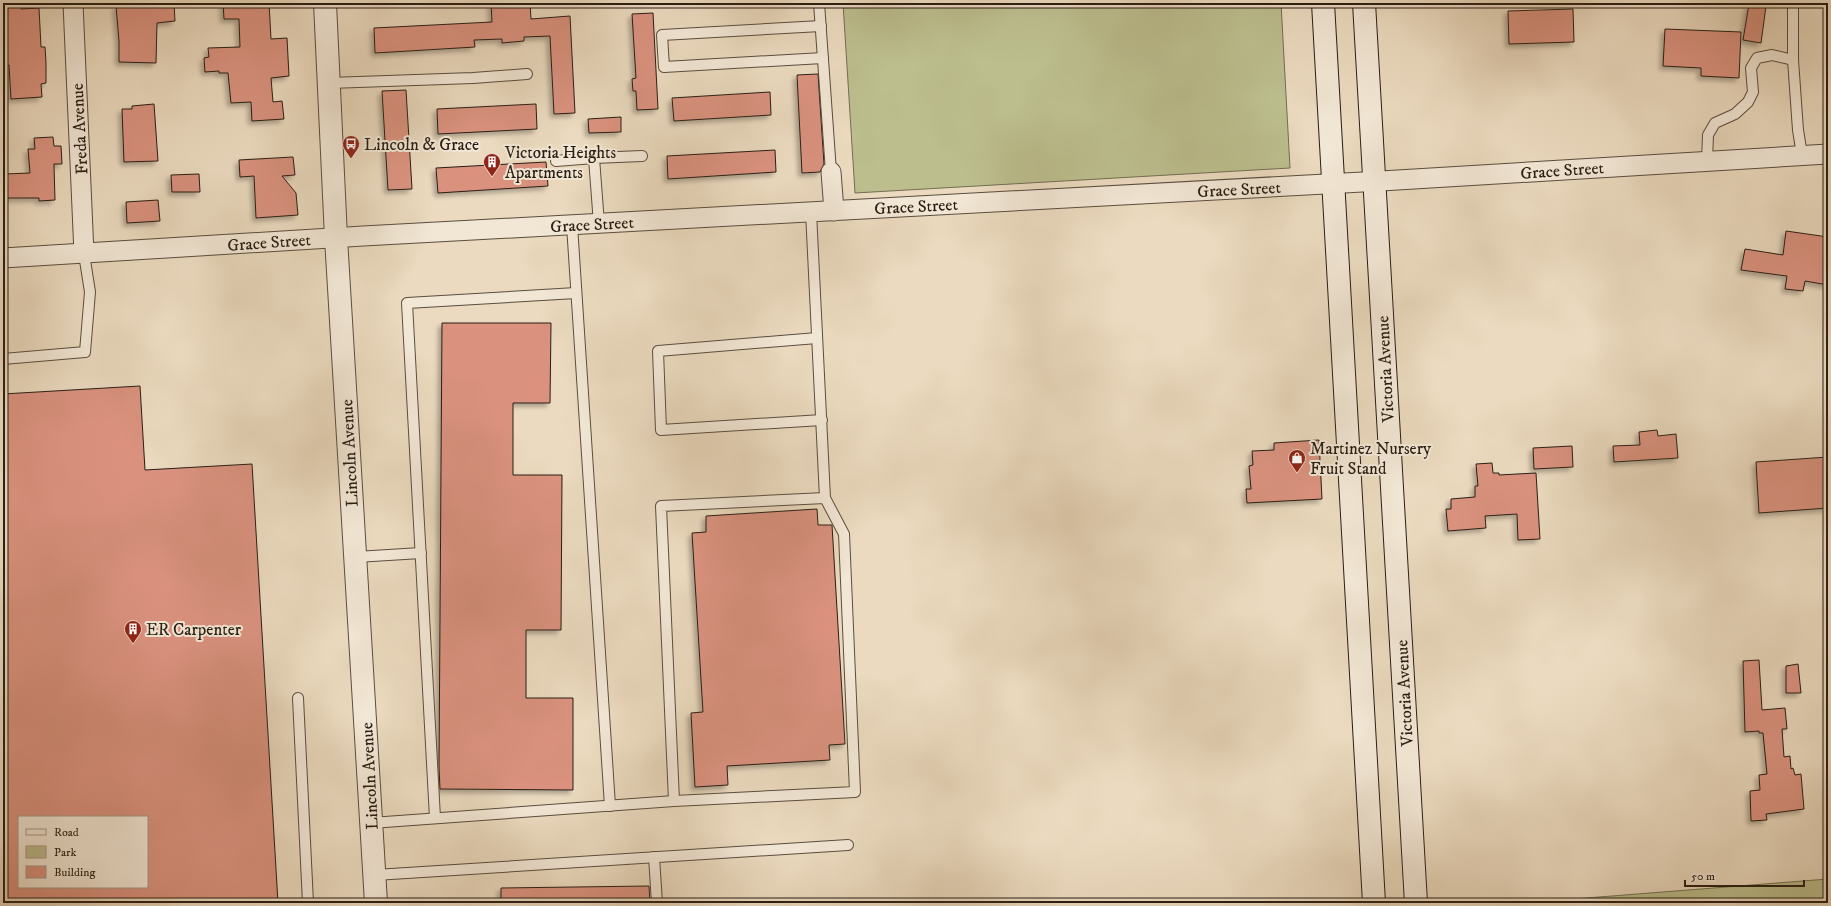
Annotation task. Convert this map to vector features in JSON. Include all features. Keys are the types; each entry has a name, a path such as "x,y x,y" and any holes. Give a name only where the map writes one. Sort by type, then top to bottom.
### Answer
{"main road":[{"name":"Lincoln Avenue","path":"324,3 336,238 376,903"},
{"path":"1323,3 1374,903"},
{"name":"Victoria Avenue","path":"1364,3 1416,903"}],"street":[{"name":"Freda Avenue","path":"73,3 84,254"},
{"name":"Grace Street","path":"3,258 336,238 1333,183 1375,182 1828,154"},
{"path":"831,172 834,211"}],"lane":[{"path":"819,3 831,172"},
{"path":"1793,3 1793,60 1798,130 1802,155"},
{"path":"821,26 662,35 664,67 823,58"},
{"path":"1707,161 1708,135 1715,123 1735,114 1748,102 1753,92 1751,68 1757,58 1772,55 1793,60"},
{"path":"328,83 473,78 527,74"},
{"path":"556,161 642,156"},
{"path":"594,158 599,224"},
{"path":"372,823 674,801 855,792 844,534 826,498 811,212"},
{"path":"572,225 610,806"},
{"path":"3,359 85,352 90,292 84,254"},
{"path":"435,818 408,303 576,292"},
{"path":"818,338 658,351 661,430 822,420"},
{"path":"674,801 661,506 826,498"},
{"path":"356,557 421,554"},
{"path":"298,698 308,903"},
{"path":"375,875 848,844"},
{"path":"654,857 657,903"}],"green space":[{"path":"843,3 1281,3 1290,168 855,193"},
{"path":"1828,879 1828,903 1523,903"}],"building":[{"path":"3,3 20,3 21,9 39,8 41,47 45,47 46,63 46,83 41,84 42,97 11,99 9,65 3,66"},
{"path":"140,3 174,3 175,21 157,23 156,63 119,62 116,6"},
{"path":"223,3 269,3 271,39 287,38 289,76 271,78 273,102 282,101 284,119 252,121 251,102 231,103 228,73 219,73 219,71 205,72 204,58 209,57 208,48 240,47 239,19 224,19"},
{"path":"491,3 530,3 531,19 570,16 575,113 554,114 550,36 524,37 524,41 502,43 502,39 474,40 475,47 375,53 374,28 492,22"},
{"path":"1749,4 1766,6 1761,43 1743,40"},
{"path":"1573,9 1574,42 1509,44 1508,11"},
{"name":"Victoria Heights Apartments","path":"653,13 658,109 637,110 636,91 633,91 632,79 636,78 632,14"},
{"path":"1665,29 1741,32 1739,78 1701,76 1701,68 1663,66"},
{"path":"818,74 824,164 820,172 802,173 797,75"},
{"path":"406,90 412,189 388,190 382,91"},
{"path":"770,92 771,115 674,121 672,98"},
{"path":"154,104 158,161 124,162 122,109 132,109 132,106"},
{"name":"Victoria Heights Apartments","path":"536,104 537,129 438,134 437,109"},
{"name":"Victoria Heights Apartments","path":"621,117 621,132 589,133 588,119"},
{"path":"53,137 54,146 61,146 62,164 54,164 55,200 39,201 39,198 5,198 5,174 30,173 28,149 35,149 34,138"},
{"name":"Victoria Heights Apartments","path":"775,150 776,172 668,179 667,156"},
{"path":"293,157 295,175 282,176 296,193 298,215 256,218 254,176 240,177 239,160"},
{"name":"Victoria Heights Apartments","path":"546,162 548,186 438,193 436,168"},
{"path":"199,174 200,192 172,192 171,175"},
{"path":"158,200 160,221 127,223 126,202"},
{"path":"1786,231 1828,237 1828,285 1805,281 1803,291 1785,289 1787,276 1741,270 1745,249 1783,255"},
{"path":"442,323 551,323 550,403 513,403 513,475 562,475 561,630 526,630 526,698 573,698 573,790 440,789"},
{"name":"ER Carpenter","path":"140,386 145,470 252,464 278,903 3,903 3,394"},
{"path":"1657,430 1658,436 1676,434 1678,458 1614,462 1613,446 1640,445 1639,432"},
{"path":"1319,440 1322,499 1247,503 1246,489 1251,489 1249,466 1253,465 1252,451 1274,450 1274,443"},
{"path":"1572,446 1573,467 1534,469 1533,448"},
{"path":"1828,457 1828,508 1759,513 1756,462"},
{"path":"1492,463 1493,473 1499,473 1499,475 1536,473 1540,539 1518,540 1517,514 1485,516 1486,528 1448,531 1446,509 1451,509 1451,499 1475,497 1475,486 1478,486 1476,464"},
{"path":"817,509 818,525 832,525 845,744 829,745 830,760 727,766 728,785 695,787 691,713 703,712 692,533 706,532 706,516"},
{"path":"1759,660 1762,710 1785,708 1787,729 1782,729 1784,757 1790,756 1791,769 1793,768 1795,775 1801,774 1804,809 1766,814 1767,820 1751,821 1750,791 1760,790 1759,775 1767,774 1763,733 1759,733 1759,731 1745,732 1743,661"},
{"path":"1798,664 1801,693 1786,693 1786,666"},
{"path":"649,886 650,903 501,903 501,888"}],"place":[{"name":"Lincoln & Grace","path":"351,159"},
{"name":"Victoria Heights Apartments","path":"492,177"},
{"name":"Martinez Nursery Fruit Stand","path":"1297,473"},
{"name":"ER Carpenter","path":"133,644"}]}
